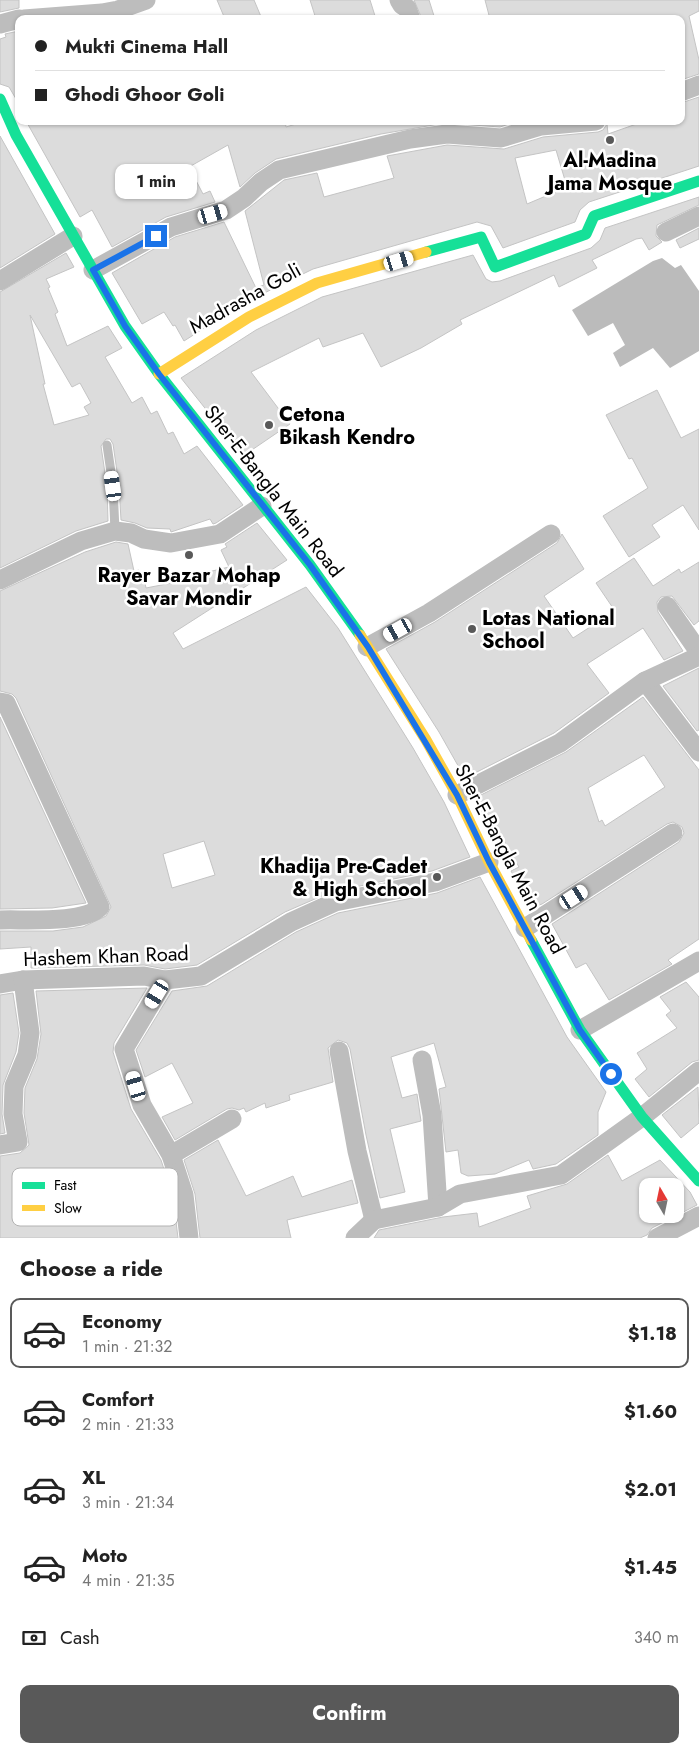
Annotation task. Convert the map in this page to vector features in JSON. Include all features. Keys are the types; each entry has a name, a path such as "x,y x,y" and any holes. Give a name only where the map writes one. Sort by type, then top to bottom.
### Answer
{"street":[{"path":"76,15 102,13 146,0"},
{"path":"399,0 407,8 410,15"},
{"path":"0,24 15,21"},
{"path":"685,90 699,85"},
{"name":"Sher-E-Bangla Main Road","path":"0,99 16,135 125,326 159,374 310,565 368,647 457,795 489,862 580,1030 642,1117 699,1181"},
{"path":"93,270 171,227 226,210 244,198 261,182 280,170 446,127 502,138 541,126 552,125"},
{"name":"Madrasha Goli","path":"159,374 249,318 318,283 481,237 495,268 586,234 594,216 699,181"},
{"path":"666,232 699,216"},
{"path":"0,281 73,236"},
{"path":"0,580 81,541 115,531 131,533 144,539 171,543 220,534 262,506"},
{"path":"368,647 428,613 551,534"},
{"path":"667,606 699,652"},
{"path":"457,795 560,743 645,681 699,656"},
{"path":"645,681 699,752"},
{"path":"0,702 6,703 100,907 94,913 76,917 0,920"},
{"path":"525,928 673,833"},
{"name":"Hashem Khan Road","path":"0,984 23,980 144,976 165,980 201,976 291,922 335,902 435,882 489,862"},
{"path":"580,1030 699,961"},
{"path":"0,1145 18,1142 13,1114 14,1086 28,1055 30,1033 23,980"},
{"path":"165,980 124,1049 142,1105 171,1155 175,1168"},
{"path":"338,1051 357,1151 374,1220"},
{"path":"422,1060 432,1115 438,1207"},
{"path":"356,1238 374,1220 438,1207 460,1194 561,1175 642,1117 699,1071"},
{"path":"171,1155 232,1119"},
{"path":"178,1176 184,1194 189,1238"},
{"path":"657,1238 699,1216"}],"lane":[{"path":"107,445 113,486 115,531"}],"shaded area":[{"path":"662,258 675,268 681,265 699,291 699,351 670,368 653,348 620,367 613,353 625,345 613,323 588,336 572,310 653,261"}],"building":[{"path":"0,0 19,0 19,8 0,12"},
{"path":"217,0 254,0 260,15 223,15"},
{"path":"310,0 370,0 375,15 315,15"},
{"path":"414,0 429,0 434,15 420,15"},
{"path":"485,0 699,0 699,11 689,16 699,60 699,74 685,79 685,15 489,15"},
{"path":"15,32 15,97 9,87 0,84 0,39 6,37 5,34"},
{"path":"699,97 699,166 589,202 580,210 575,222 503,248 491,226 477,222 313,269 242,304 184,341 175,325 173,326 164,312 142,324 112,273 175,237 224,222 256,288 264,285 245,211 284,180 317,173 324,197 394,178 387,156 447,145 504,149 543,137 598,132 603,130 606,125 608,134 634,125 685,125 685,102","holes":["556,150 567,187 527,204 515,158"]},
{"path":"28,125 286,125 286,127 293,125 433,125 381,134 276,159 255,173 240,187 228,145 189,167 203,194 210,191 215,202 166,217 112,247 92,210 80,217"},
{"path":"472,125 506,125 500,127"},
{"path":"0,136 55,234 0,268"},
{"path":"699,197 699,205 657,225 656,236 662,242 649,250 642,238 636,239 592,260 597,268 559,287 554,275 460,320 462,324 421,348 381,367 363,333 323,347 319,338 251,372 290,424 243,456 181,378 256,330 322,297 473,255 486,279 492,282 500,281 591,248 600,240 605,228"},
{"path":"699,228 699,239 680,248 676,240"},
{"path":"66,253 74,267 46,279 58,312 55,314 67,346 108,326 122,348 105,357 132,403 142,397 151,414 157,411 168,434 173,432 184,454 197,446 243,505 216,523 213,524 210,519 171,532 170,529 147,528 121,520 119,485 113,444 110,439 106,439 101,446 107,487 108,521 76,531 0,568 0,292","holes":["30,315 72,387 80,383 91,403 84,407 89,415 54,425 43,384 45,384"]},
{"path":"657,390 681,438 699,429 699,530 683,505 652,525 660,537 629,557 603,516 648,488 632,458 629,459 606,415"},
{"path":"257,523 287,560 173,633 183,649 306,587 338,628 413,748 444,802 470,857 432,871 331,892 285,912 197,965 165,969 144,965 31,968 31,947 0,949 0,931 53,931 83,927 106,916 111,907 16,698 12,694 0,691 0,591 85,552 116,542 128,544 134,571 139,570 140,574 143,573 146,588 187,580 187,577 229,567 221,550 227,547 225,544","holes":["204,841 215,875 172,888 163,854"]},
{"path":"562,534 584,569 544,596 573,638 615,611 596,583 634,558 653,586 679,569 681,573 699,562 699,621 694,625 672,596 661,597 657,602 658,612 683,651 664,660 643,628 587,664 609,693 554,733 465,778 439,732 386,649 435,622 557,543"},
{"path":"699,668 699,730 697,731 663,686"},
{"path":"643,697 699,770 699,939 668,960 672,964 609,1000 586,963 576,968 552,924 679,842 684,833 682,827 673,822 667,824 542,904 531,908 511,871 519,867 503,839 496,842 475,798 566,752","holes":["644,755 665,787 605,826 602,820 599,822 588,788"]},
{"path":"0,717 86,903 52,908 0,909"},
{"path":"480,877 567,1037 606,1092 598,1112 598,1135 556,1164 533,1169 529,1160 495,1174 468,1176 461,1173 458,1150 446,1152 439,1089 446,1087 434,1043 391,1057 402,1098 417,1094 421,1121 390,1129 405,1192 380,1198 350,1049 347,1043 338,1040 328,1048 333,1082 289,1095 290,1100 266,1108 265,1103 246,1112 244,1108 239,1110 227,1109 175,1140 162,1117 193,1103 172,1063 145,1077 136,1050 172,991 207,986 296,932 338,913 437,893"},
{"path":"686,982 699,997 699,1060 692,1062 649,1097 635,1079 647,1069 637,1053 677,1028 666,1015 671,1011 660,997"},
{"path":"147,988 114,1043 113,1052 131,1109 161,1160 164,1168 12,1168 12,1226 177,1226 178,1238 0,1238 0,1156 20,1153 29,1145 24,1113 25,1088 37,1059 41,1034 36,991"},
{"path":"13,993 19,1033 16,1052 3,1085 2,1114 5,1133 0,1134 0,995"},
{"path":"698,1087 699,1123 681,1138 662,1115"},
{"path":"218,1140 246,1196 293,1176 302,1197 352,1180 358,1203 287,1220 291,1238 200,1238 195,1194 184,1160"},
{"path":"608,1155 622,1181 660,1160 677,1178 639,1178 639,1223 662,1223 640,1238 374,1238 379,1230 443,1217 477,1213 479,1227 531,1208 527,1196 567,1184"},
{"path":"684,1186 690,1192 697,1205 684,1212"}],"traffic: fast":[{"path":"0,99 16,135 125,326 159,374 310,565 360,635"},
{"path":"426,252 481,237 495,267 586,234 594,216 699,181"},
{"path":"531,940 580,1030 642,1117 699,1181"}],"traffic: slow":[{"path":"159,374 249,317 317,283 426,252"},
{"path":"360,635 426,740 457,795 489,862 531,940"}],"place":[{"name":"Al-Madina Jama Mosque","path":"610,140"},
{"name":"Cetona Bikash Kendro","path":"269,425"},
{"name":"Rayer Bazar Mohap Savar Mondir","path":"189,555"},
{"name":"Lotas National School","path":"472,629"},
{"name":"Khadija Pre-Cadet & High School","path":"437,877"}],"route":[{"path":"156,236 93,270 125,326 159,374 310,565 368,647 426,740 457,795 489,862 580,1030 611,1074"}]}
